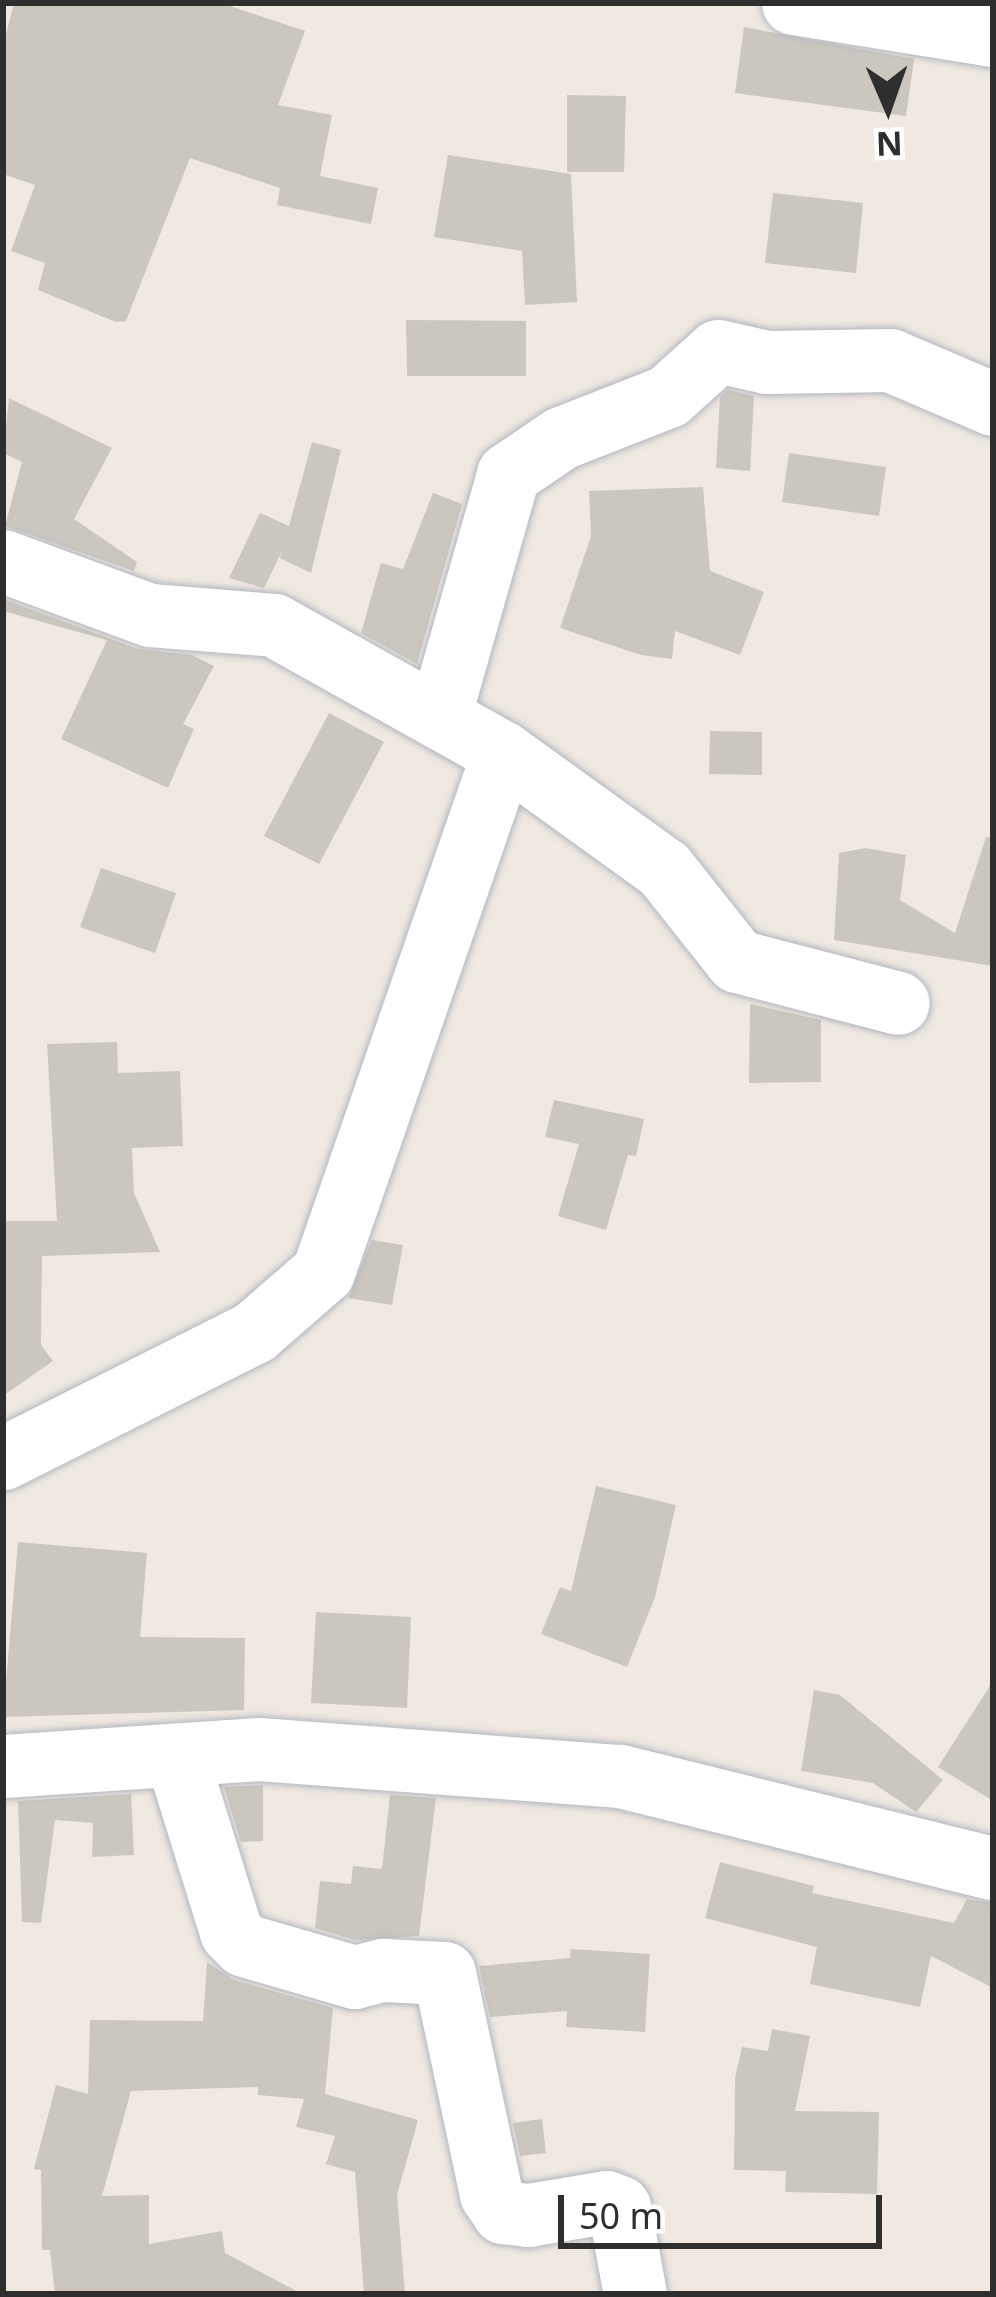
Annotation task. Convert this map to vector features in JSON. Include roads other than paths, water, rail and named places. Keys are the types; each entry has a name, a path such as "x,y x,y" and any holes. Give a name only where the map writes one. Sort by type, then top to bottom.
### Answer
{"street":[{"path":"793,3 993,35"},
{"path":"439,717 508,474 561,437 668,396 718,351 767,362 890,360 993,404"},
{"path":"3,561 150,615 274,626 503,753 664,869 737,962 898,1003"},
{"path":"3,1458 254,1332 323,1272 503,753"},
{"path":"3,1766 260,1749 620,1776 993,1868"},
{"path":"176,1755 230,1932 244,1945 354,1977 383,1970 444,1973 491,2194 503,2212 528,2215 606,2202 619,2207 635,2294"}]}
